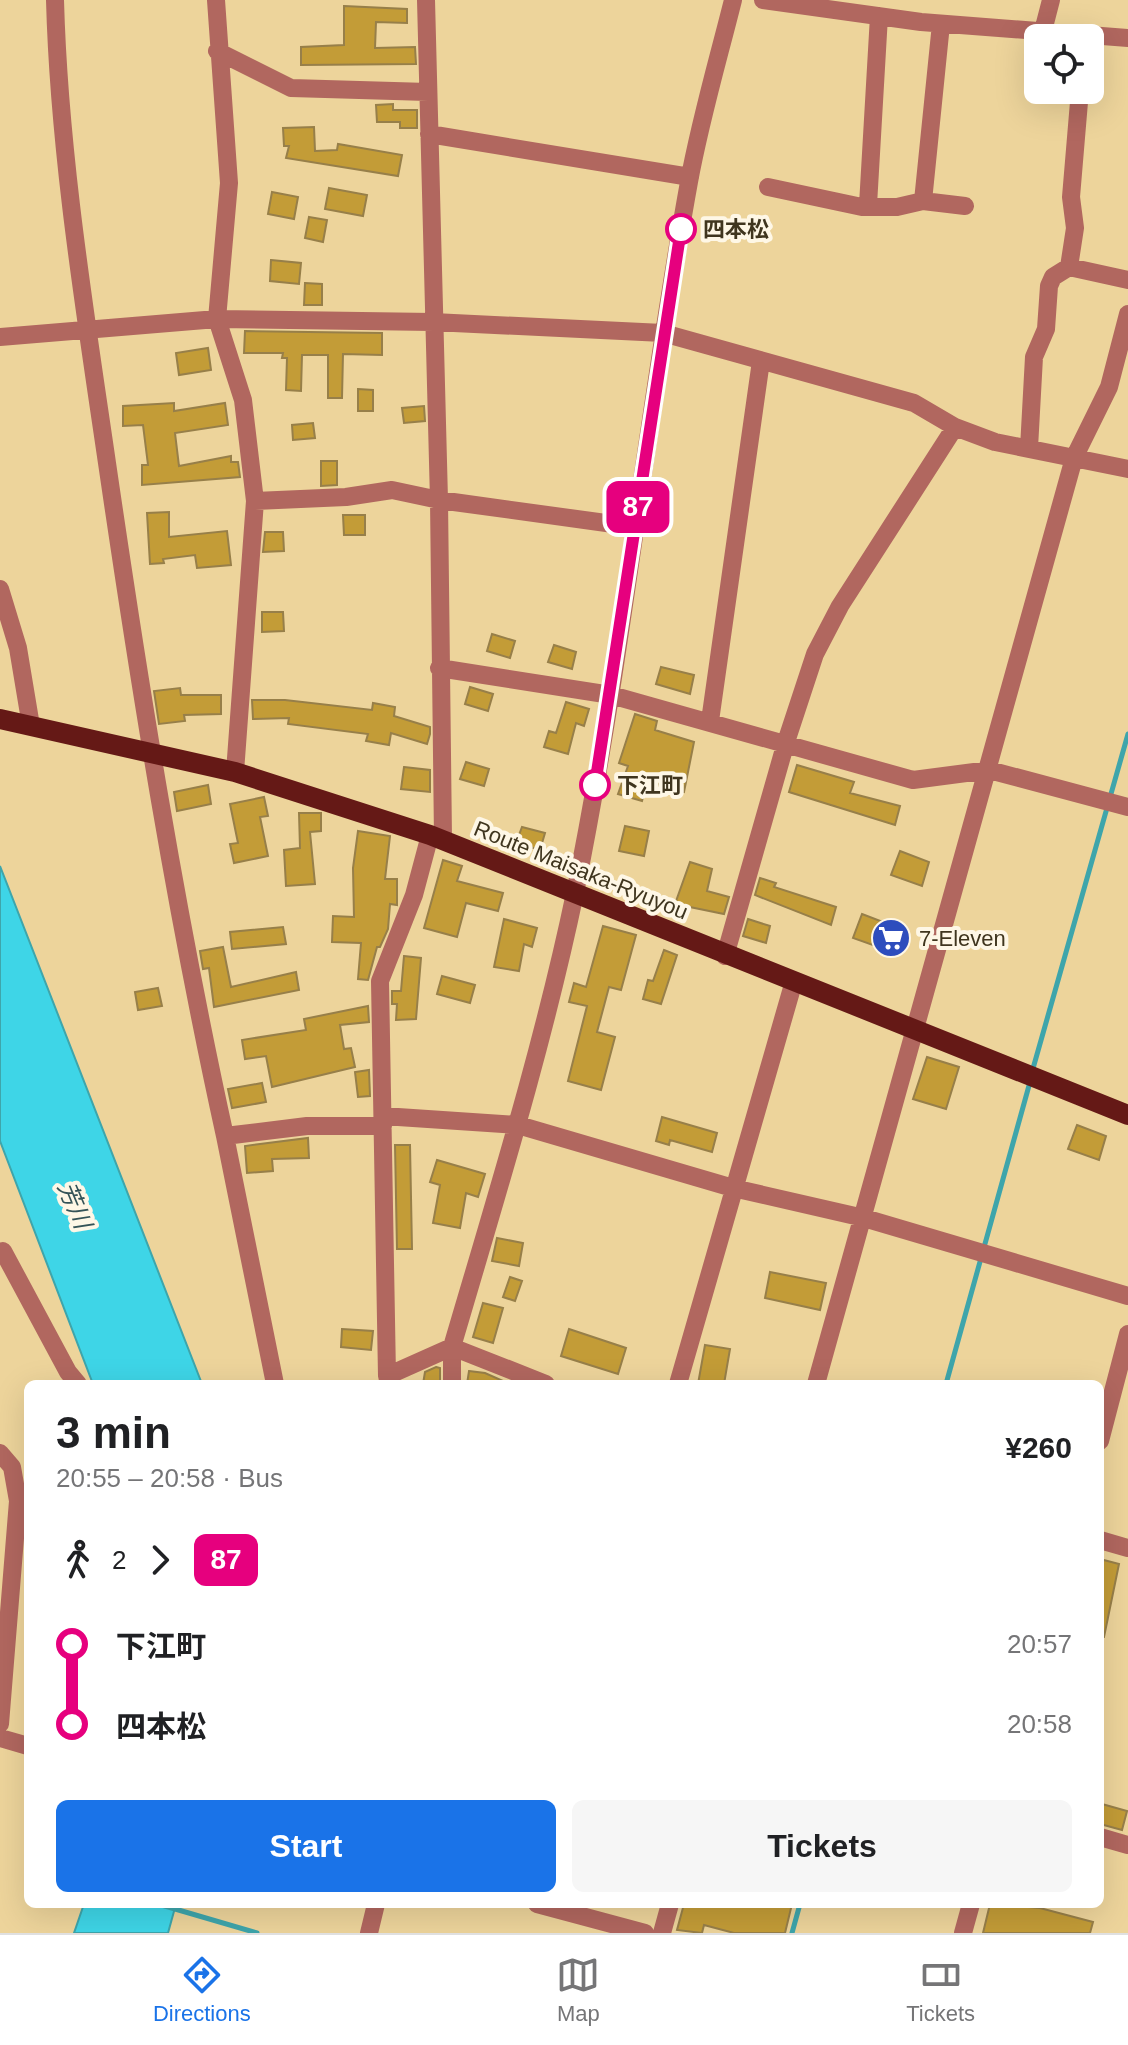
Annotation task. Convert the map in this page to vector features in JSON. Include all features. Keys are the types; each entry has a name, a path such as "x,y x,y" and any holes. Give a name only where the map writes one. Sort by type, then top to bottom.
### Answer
{"main road":[{"name":"Route Maisaka-Ryuyou","path":"5,720 235,772 436,837 725,956 1128,1115"}],"street":[{"path":"55,0 56,47 88,328 149,751 190,980 274,1380"},
{"path":"216,0 217,51 229,183 217,319 243,400 255,501 235,772"},
{"path":"426,0 439,500 436,837 380,981 383,1121 381,1380 452,1347 536,1380"},
{"path":"452,1380 452,1347 518,1125 575,895 611,695 663,333 690,177 733,0"},
{"path":"763,0 941,24 1024,30"},
{"path":"1045,24 1051,0"},
{"path":"868,205 879,16"},
{"path":"923,201 941,24"},
{"path":"1104,37 1128,38"},
{"path":"217,51 291,88 428,92"},
{"path":"1069,267 1075,228 1071,197 1079,104"},
{"path":"429,134 690,177"},
{"path":"768,187 868,205 897,207 923,201 965,206"},
{"path":"1029,448 1034,357 1046,329 1049,286 1053,277 1069,267 1128,280"},
{"path":"817,1380 1074,458 1109,387 1128,314"},
{"path":"0,337 217,319 433,322 663,333 914,403 955,427 995,442 1128,469"},
{"path":"710,721 761,361"},
{"path":"725,956 786,742 815,654 840,606 955,427"},
{"path":"255,501 346,497 392,490 439,500 635,527"},
{"path":"0,589 18,648 31,726"},
{"path":"439,668 611,695 913,780 989,770 1128,807"},
{"path":"679,1380 794,981"},
{"path":"225,1136 383,1121 518,1125 733,1188 864,1218 1128,1296"},
{"path":"3,1251 76,1380"},
{"path":"1104,1426 1128,1334"},
{"path":"0,1453 12,1467 18,1501 6,1576 0,1724"},
{"path":"1104,1541 1128,1548"},
{"path":"0,1738 24,1745"},
{"path":"1104,1838 1128,1845"},
{"path":"369,1933 375,1908"},
{"path":"552,1908 645,1933"},
{"path":"662,1933 669,1908"},
{"path":"963,1933 970,1908"}],"water":[{"name":"芳川","path":"0,866 200,1380 91,1380 0,1141"},
{"path":"83,1908 175,1908 168,1933 74,1933"}],"building":[{"path":"344,6 407,9 407,23 376,22 375,48 415,47 416,64 301,65 301,47 344,45"},
{"path":"393,104 393,110 417,110 417,128 400,128 400,122 377,122 376,105"},
{"path":"314,127 315,151 337,150 338,144 402,155 398,176 286,158 289,146 284,146 283,128"},
{"path":"329,188 367,195 363,216 325,209"},
{"path":"272,192 298,197 294,219 268,214"},
{"path":"309,217 327,220 323,242 305,238"},
{"path":"271,260 301,263 299,284 270,281"},
{"path":"305,283 322,284 322,305 304,305"},
{"path":"245,331 382,333 382,355 343,354 342,398 328,398 328,355 302,355 301,391 286,390 287,358 282,358 283,353 244,353"},
{"path":"208,348 211,370 179,375 176,353"},
{"path":"358,389 373,390 373,411 358,411"},
{"path":"174,403 174,411 225,403 228,425 175,433 179,466 231,456 231,462 238,462 240,477 142,485 142,465 148,465 143,425 123,426 123,406"},
{"path":"424,406 425,421 404,423 402,408"},
{"path":"313,423 315,438 293,440 292,425"},
{"path":"321,461 337,461 337,485 321,486"},
{"path":"169,512 169,537 227,531 231,565 197,568 195,555 150,564 147,513"},
{"path":"343,515 365,515 365,535 344,535"},
{"path":"265,532 283,532 284,551 263,552"},
{"path":"262,612 283,612 284,631 262,632"},
{"path":"492,634 515,641 510,658 487,651"},
{"path":"554,645 576,652 572,669 548,662"},
{"path":"661,667 694,675 690,694 656,684"},
{"path":"470,687 493,694 488,711 465,704"},
{"path":"180,688 181,695 221,695 221,714 184,715 185,721 159,724 154,691"},
{"path":"252,700 285,700 372,710 373,703 395,707 394,716 430,727 430,734 427,744 391,733 389,745 366,741 368,734 288,724 289,718 253,719"},
{"path":"566,702 589,709 584,726 576,723 568,754 544,747 549,731 556,733"},
{"path":"635,714 657,721 655,730 694,742 684,792 647,781 642,801 618,794 628,766 619,763"},
{"path":"466,762 489,769 484,786 460,779"},
{"path":"797,765 854,782 850,793 900,806 895,825 789,792"},
{"path":"404,767 430,770 430,792 401,789"},
{"path":"208,785 211,804 177,811 174,792"},
{"path":"264,797 268,816 260,817 268,856 234,863 230,844 238,843 230,804"},
{"path":"299,813 321,813 321,831 310,832 315,884 286,886 284,850 300,848"},
{"path":"625,826 649,831 644,856 619,851"},
{"path":"522,827 545,833 540,850 516,843"},
{"path":"358,831 390,836 385,879 397,879 397,905 390,904 388,929 380,947 377,947 368,980 358,979 361,943 332,942 333,916 354,917 353,868"},
{"path":"900,851 929,862 922,886 891,875"},
{"path":"443,860 462,866 457,881 503,893 498,911 466,903 457,937 424,928"},
{"path":"690,862 712,869 707,891 729,897 724,914 675,904"},
{"path":"760,878 776,883 774,887 836,907 831,925 755,895"},
{"path":"862,914 891,925 884,949 853,938"},
{"path":"504,919 537,928 532,947 524,944 519,971 494,967"},
{"path":"748,919 770,926 766,943 743,936"},
{"path":"603,926 636,935 621,990 609,987 597,1032 615,1037 601,1090 568,1081 587,1006 569,1002 574,983 586,987"},
{"path":"283,927 286,944 232,949 230,932"},
{"path":"223,947 231,987 296,972 299,990 214,1007 209,968 203,969 200,951"},
{"path":"664,950 677,955 661,1004 643,999 648,980 653,981"},
{"path":"404,956 421,958 416,1019 396,1020 397,1004 392,1004 392,991 401,991"},
{"path":"442,976 475,985 470,1003 437,994"},
{"path":"158,988 162,1006 138,1010 135,992"},
{"path":"368,1006 369,1022 340,1025 344,1049 351,1048 355,1067 272,1087 266,1056 245,1059 242,1040 306,1030 304,1019"},
{"path":"927,1057 959,1067 946,1109 913,1099"},
{"path":"369,1070 370,1096 358,1097 355,1072"},
{"path":"262,1083 266,1102 232,1108 228,1089"},
{"path":"662,1117 717,1133 712,1152 670,1140 669,1145 656,1141"},
{"path":"1077,1125 1106,1136 1099,1160 1068,1149"},
{"path":"308,1138 309,1158 272,1159 273,1171 247,1173 245,1146"},
{"path":"395,1145 410,1145 412,1249 397,1249"},
{"path":"437,1160 485,1174 478,1197 466,1193 460,1228 433,1223 440,1185 430,1182"},
{"path":"497,1238 523,1243 519,1266 492,1261"},
{"path":"770,1272 826,1283 820,1310 765,1298"},
{"path":"510,1277 522,1281 515,1301 503,1297"},
{"path":"483,1303 503,1308 493,1343 473,1337"},
{"path":"342,1329 373,1331 371,1350 341,1347"},
{"path":"569,1329 626,1348 618,1374 561,1356"},
{"path":"705,1345 730,1349 725,1380 699,1380"},
{"path":"440,1368 440,1380 424,1380 425,1372"},
{"path":"469,1371 485,1373 501,1380 468,1380"},
{"path":"1104,1560 1119,1564 1104,1637"},
{"path":"1104,1805 1127,1811 1122,1830 1104,1825"},
{"path":"683,1908 791,1908 785,1933 734,1933 704,1925 702,1933 677,1930"},
{"path":"989,1908 1040,1908 1093,1922 1090,1933 983,1933"}],"waterway":[{"path":"1032,1072 1128,734"},
{"path":"947,1380 1030,1082"},
{"path":"172,1908 257,1933"},
{"path":"792,1933 799,1908"}],"bus line":[{"name":"87","path":"595,785 681,229"}],"place":[{"name":"四本松","path":"681,229"},
{"name":"下江町","path":"595,785"},
{"name":"7-Eleven","path":"891,938"}]}
